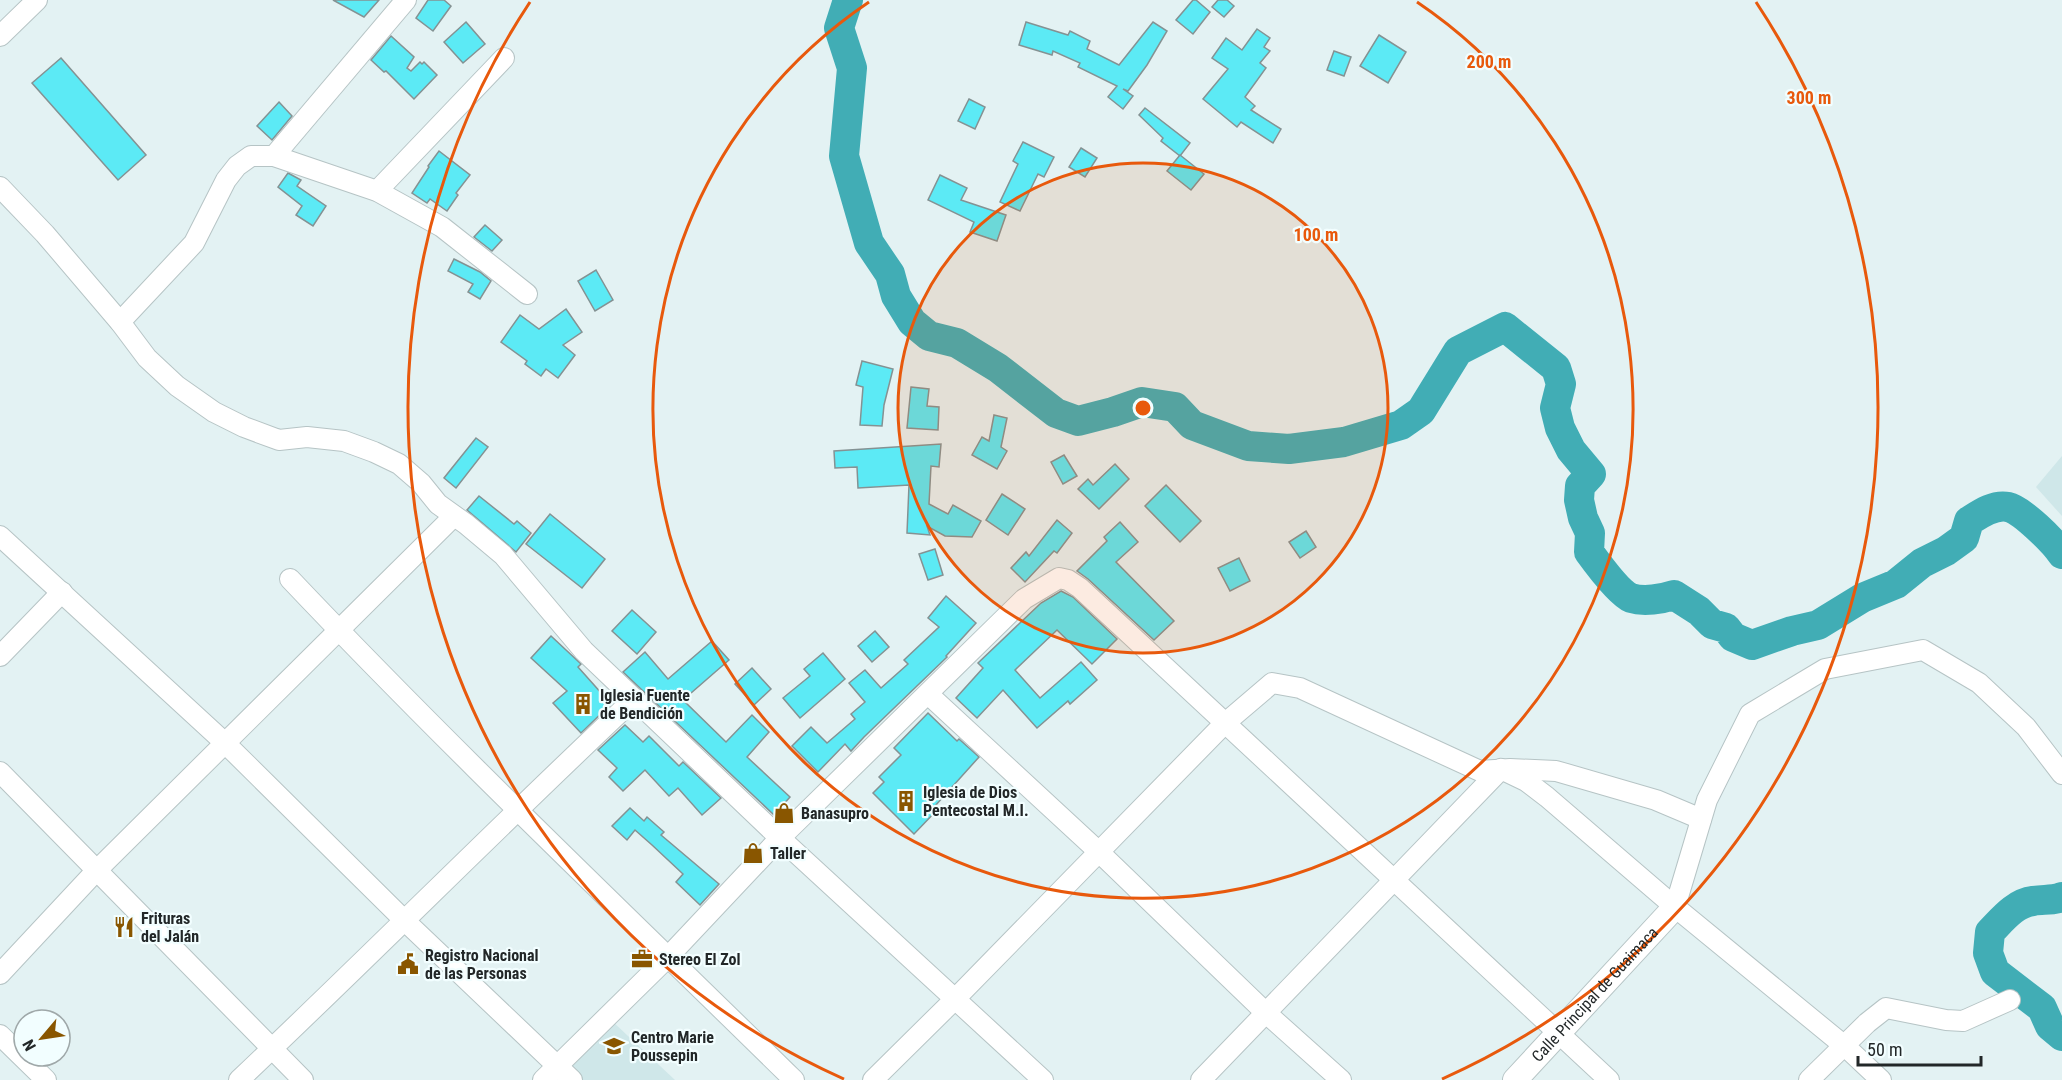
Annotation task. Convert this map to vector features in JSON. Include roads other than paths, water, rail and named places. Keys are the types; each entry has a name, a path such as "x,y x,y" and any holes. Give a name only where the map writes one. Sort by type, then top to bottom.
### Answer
{"main road":[{"name":"Calle Principal de Guaimaca","path":"1515,1080 1675,908"}],"street":[{"path":"0,36 37,0"},
{"path":"274,156 406,0"},
{"path":"377,191 504,58"},
{"path":"120,322 194,243 226,180 237,166 251,156 274,156 377,191 442,227 527,294"},
{"path":"0,187 45,234 120,322 147,358 177,386 214,412 244,427 279,440 307,437 344,441 399,464 421,483 438,504 503,555 584,651 634,699 780,838 1043,1080"},
{"path":"0,974 96,871 186,785 224,742 454,516"},
{"path":"0,536 224,742 405,921 572,1080"},
{"path":"543,1080 668,957 780,838 1024,599 1059,578 1068,580 1080,588 1609,1080"},
{"path":"290,579 517,809 794,1080"},
{"path":"0,656 62,591"},
{"path":"1675,908 1707,800 1750,714 1825,669 1923,650 1979,683 2026,727 2062,774"},
{"path":"873,1080 1226,723 1272,683 1300,688 1480,771 1501,769 1556,771 1656,800 1701,819"},
{"path":"928,694 1099,852 1265,1012 1341,1080"},
{"path":"239,1080 405,921 517,809 634,699"},
{"path":"1201,1080 1501,769"},
{"path":"1501,769 1526,781 1547,797 1675,908 1844,1046 1881,1080"},
{"path":"0,772 303,1080"},
{"path":"1809,1080 1876,1014 1886,1008 1946,1020 1963,1021 2010,999"},
{"path":"0,1035 46,1080"}],"waterway":[{"path":"848,0 839,28 852,68 844,156 869,243 890,274 896,296 912,322 929,336 957,343 998,368 1056,413 1078,421 1142,402 1175,407 1192,425 1248,446 1289,449 1344,442 1401,425 1421,411 1458,351 1505,327 1556,368 1561,384 1555,408 1560,428 1571,450 1591,474 1580,486 1579,500 1583,518 1590,533 1589,552 1615,584 1631,598 1653,600 1674,595 1699,611 1712,624 1726,628 1733,637 1752,645 1818,625 1862,598 1896,584 1922,563 1946,551 1964,538 1969,521 1992,508 2003,506 2014,509 2029,520 2062,554"},
{"path":"2062,897 2026,902 2004,917 1990,932 1988,953 1995,972 2042,1008 2050,1026 2062,1036"}],"place":[{"name":"Iglesia Fuente de Bendición","path":"583,704"},
{"name":"Iglesia de Dios Pentecostal M.I.","path":"906,801"},
{"name":"Banasupro","path":"784,813"},
{"name":"Taller","path":"753,853"},
{"name":"Frituras del Jalán","path":"124,927"},
{"name":"Stereo El Zol","path":"642,959"},
{"name":"Registro Nacional de las Personas","path":"408,964"},
{"name":"Centro Marie Poussepin","path":"614,1046"}]}
